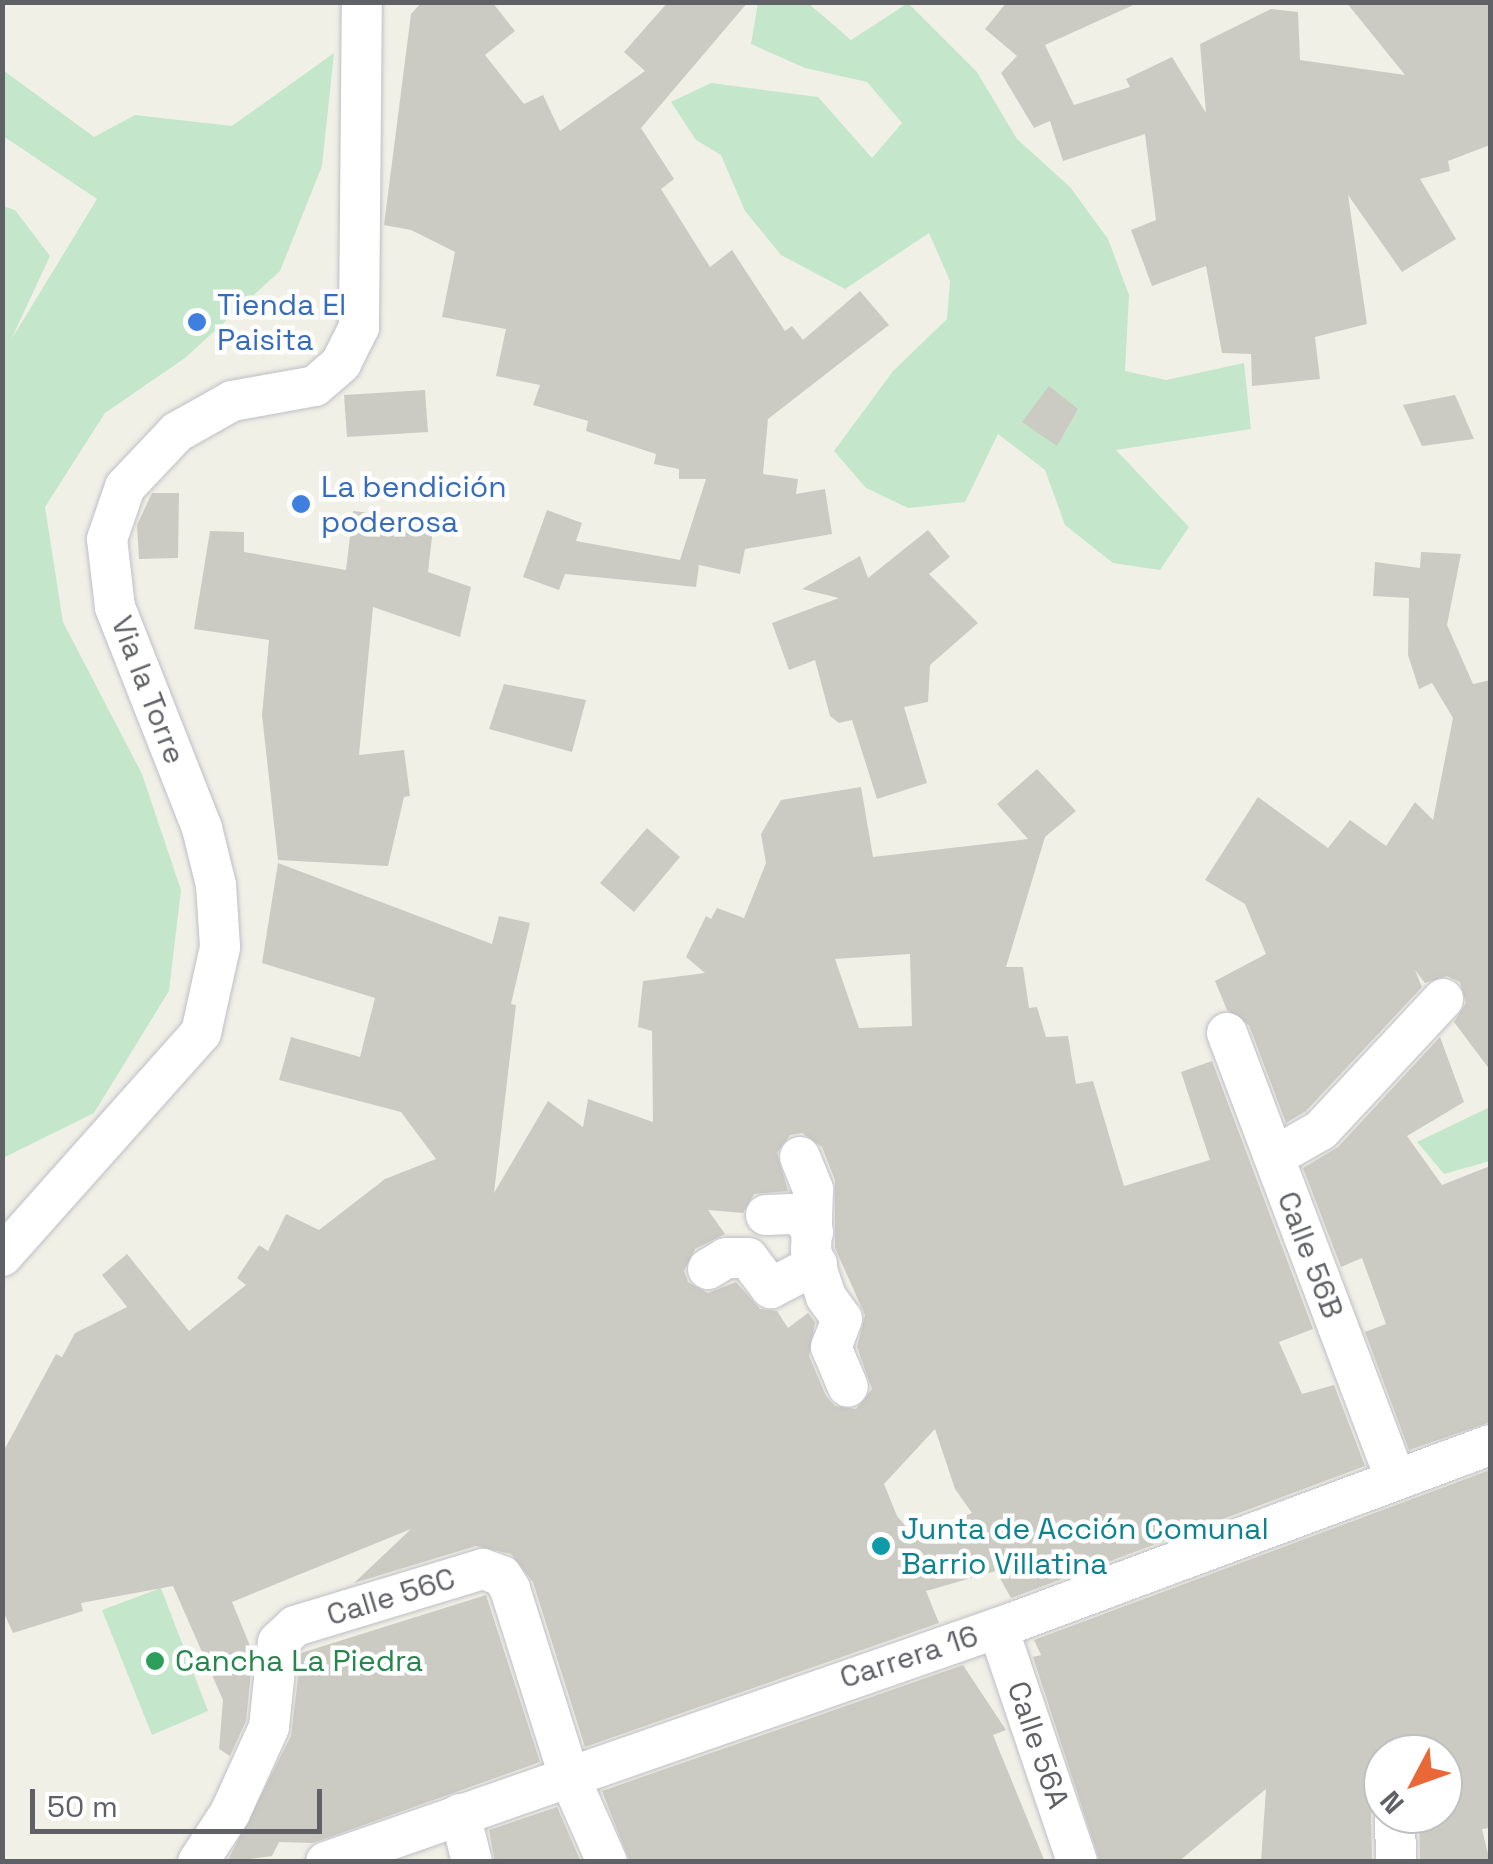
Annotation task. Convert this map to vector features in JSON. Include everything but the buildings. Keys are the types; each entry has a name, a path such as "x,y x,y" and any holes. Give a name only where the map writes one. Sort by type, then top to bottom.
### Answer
{"street":[{"name":"Via la Torre","path":"2,1256 202,1033 220,947 216,886 202,828 115,608 107,539 125,488 177,432 232,402 315,386 341,364 359,327 362,2"},
{"path":"1274,1157 1320,1130 1444,999"},
{"name":"Calle 56B","path":"1227,1033 1394,1476"},
{"path":"800,1157 813,1188 815,1248 826,1297 842,1319 831,1348 848,1387"},
{"path":"766,1215 799,1214 815,1248"},
{"path":"708,1269 726,1258 748,1258 771,1288 815,1248"},
{"name":"Carrera 16","path":"326,1862 998,1628 1394,1476 1490,1444"},
{"name":"Calle 56C","path":"198,1862 269,1727 278,1642 295,1626 483,1568 502,1576 510,1589 569,1776 606,1862"},
{"name":"Calle 56A","path":"998,1628 1077,1862"},
{"path":"460,1814 472,1862"},
{"path":"1396,1834 1396,1860"}],"green space":[{"path":"758,3 808,3 851,40 908,3 977,72 1017,139 1070,187 1108,239 1129,295 1125,371 1166,380 1244,363 1251,429 1116,450 1189,527 1160,570 1113,563 1065,525 1045,470 998,434 965,502 908,508 866,488 834,451 893,371 947,319 950,281 929,233 845,289 781,255 745,211 721,155 696,140 671,102 711,83 818,97 872,158 902,123 867,82 805,68 751,44"},
{"path":"334,53 322,166 280,271 185,358 105,413 45,507 63,622 142,774 181,890 169,991 94,1113 3,1158 3,206 15,210 50,256 11,340 97,199 3,136 3,70 94,137 135,115 232,126"},
{"path":"1490,1107 1490,1161 1444,1174 1417,1142"},
{"name":"Cancha La Piedra","path":"161,1588 208,1711 152,1735 102,1610"}],"place":[{"name":"Tienda El Paisita","path":"197,322"},
{"name":"La bendición poderosa","path":"301,504"},
{"name":"Junta de Acción Comunal Barrio Villatina","path":"881,1546"},
{"name":"Cancha La Piedra","path":"155,1661"}]}
